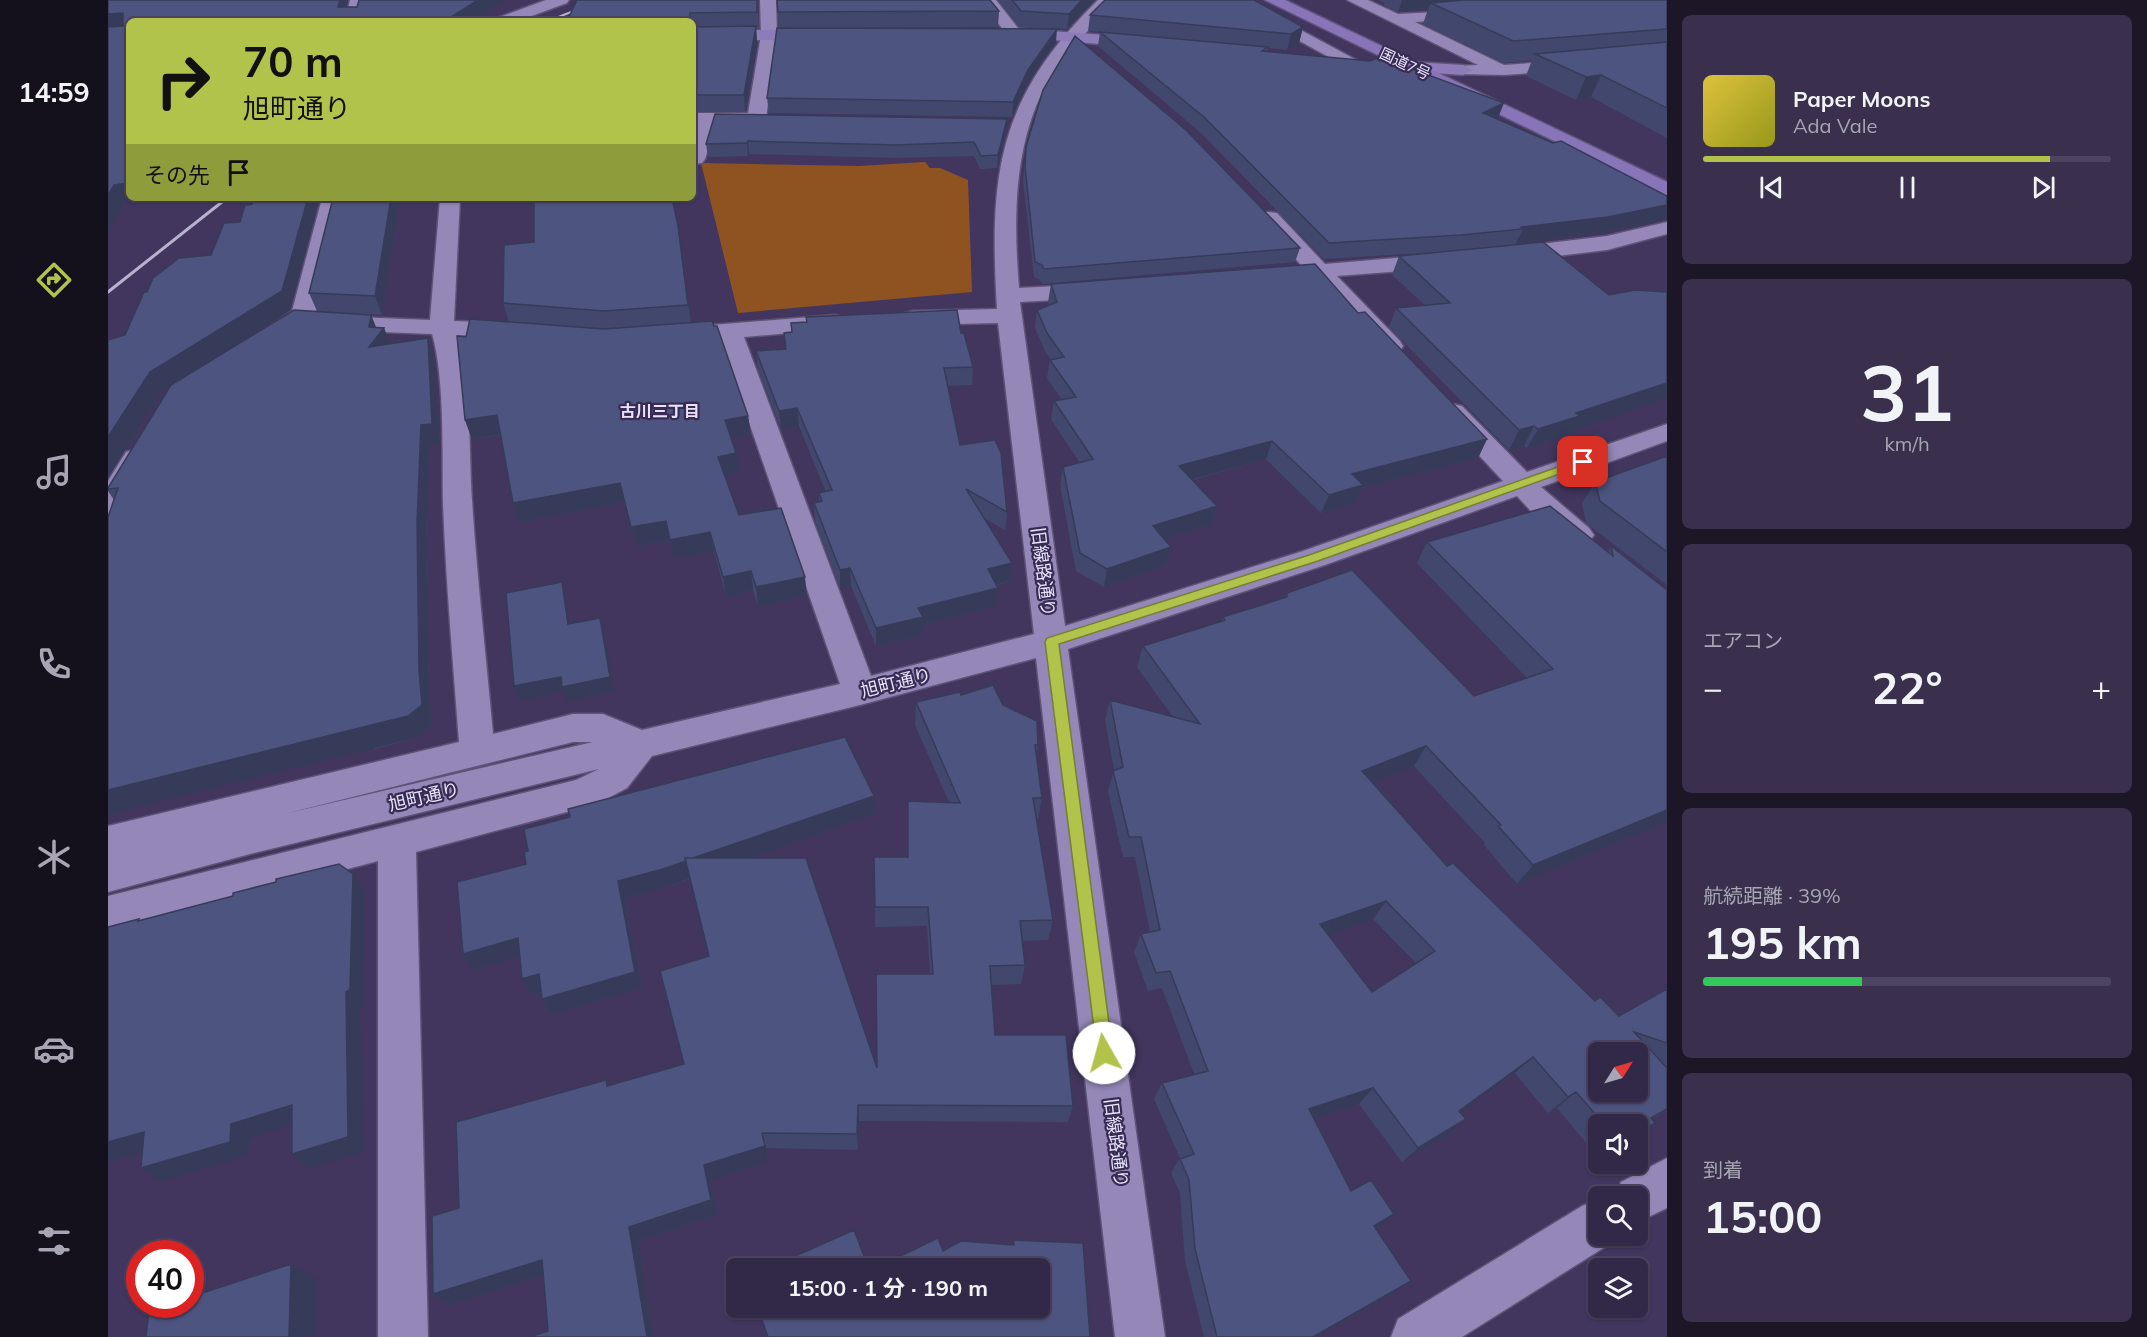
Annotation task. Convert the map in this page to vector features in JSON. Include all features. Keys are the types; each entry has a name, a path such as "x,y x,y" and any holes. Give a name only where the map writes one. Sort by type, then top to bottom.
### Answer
{"highway":[{"name":"国道7号","path":"1273,0 1358,42 1416,58 1667,190"},
{"path":"1463,70 1506,90"}],"main road":[{"path":"990,33 1072,36 1158,44"},
{"path":"696,35 839,35"},
{"path":"1307,59 1353,63 1416,58 1463,70"}],"street":[{"path":"353,18 358,0"},
{"path":"511,18 561,0"},
{"path":"756,119 769,35 768,0"},
{"path":"988,0 1014,33"},
{"name":"旧線路通り","path":"1107,0 1079,26 1039,80 1011,125 1004,208 1008,306 1140,1337"},
{"path":"1233,0 1353,63"},
{"path":"1355,0 1504,70"},
{"path":"1395,19 1490,11"},
{"path":"1072,36 1105,63"},
{"path":"1463,70 1504,70 1589,63"},
{"path":"696,152 701,119 779,120"},
{"path":"1251,199 1410,366"},
{"path":"251,349 298,320 304,312 331,201"},
{"path":"450,201 442,327 448,346 453,405 459,529 477,750"},
{"path":"1487,257 1589,246 1667,228"},
{"path":"1283,274 1464,259"},
{"path":"891,319 1008,306 1119,289"},
{"path":"298,320 370,326 533,332"},
{"path":"646,337 858,320"},
{"path":"729,330 860,692"},
{"path":"1434,392 1545,508 1597,549"},
{"name":"旭町通り","path":"108,875 250,838 860,692 1052,642 1314,558 1667,432"},
{"path":"108,506 149,435"},
{"path":"108,842 573,728 603,728 640,745 614,778 584,793 108,914"},
{"path":"397,839 403,1337"},
{"path":"1648,1193 1667,1181"},
{"path":"1430,1333 1588,1230"}],"shaded area":[{"path":"925,162 930,168 940,168 968,180 972,292 738,313 701,163 859,166"}],"building":[{"path":"108,0 340,0 338,7 357,7 359,0 478,0 450,18 126,18 126,183 114,185 108,196 108,27 123,26 123,13 108,14"},
{"path":"577,0 757,0 757,12 690,13 690,18 568,18"},
{"path":"777,0 990,0 999,11 778,12"},
{"path":"1012,0 1082,0 1069,14 1021,11"},
{"path":"1105,0 1254,0 1303,27 1291,34 1090,15"},
{"path":"1464,0 1667,0 1667,29 1513,41 1431,3"},
{"path":"756,26 744,95 696,95 696,27"},
{"path":"777,28 1057,29 1028,70 1013,102 767,98"},
{"path":"1100,32 1268,47 1262,51 1370,61 1380,57 1504,103 1483,113 1553,143 1561,141 1667,196 1667,205 1608,217 1521,227 1523,229 1329,243 1205,118"},
{"path":"1075,36 1187,131 1300,248 1044,269 1042,265 1035,262 1025,167 1026,147 1043,90"},
{"path":"1667,42 1667,108 1601,75 1586,77 1535,54"},
{"path":"715,114 1007,119 998,155 981,156 974,142 896,145 748,141 747,143 706,144"},
{"path":"253,201 307,201 282,291 150,372 108,437 108,340 125,335 144,292 147,292 153,278 179,258 211,255 224,223 240,222 245,205 252,204"},
{"path":"332,201 391,201 375,296 309,293"},
{"path":"534,201 673,201 688,305 604,311 503,303 504,245 534,242"},
{"path":"1543,242 1609,295 1635,290 1667,292 1667,383 1576,413 1580,416 1538,429 1534,426 1519,430 1396,308 1450,303 1399,256"},
{"path":"1315,264 1358,313 1365,312 1487,439 1352,474 1363,485 1329,495 1272,441 1179,466 1217,506 1153,526 1171,547 1107,569 1080,553 1063,467 1093,459 1054,401 1076,397 1050,360 1064,357 1047,333 1037,310 1057,302 1051,284"},
{"path":"294,310 371,315 369,327 384,328 369,347 428,338 432,424 421,425 417,523 419,670 422,705 408,716 108,790 108,517 118,488 108,488 171,385"},
{"path":"957,310 961,333 964,333 973,367 944,368 960,445 995,440 1001,453 1007,512 966,489 1012,563 988,569 998,588 918,608 923,617 876,628 850,568 840,570 814,503 822,501 819,493 832,490 797,408 779,411 756,351 786,349 784,333 792,332 791,323 807,322 806,317"},
{"path":"470,319 604,329 712,321 714,326 717,326 748,416 725,420 736,453 718,457 739,515 781,508 805,577 756,587 751,571 723,577 710,532 670,540 666,521 631,527 620,483 513,503 497,415 465,420 457,336 466,337"},
{"path":"1667,456 1667,552 1600,501 1595,482"},
{"path":"1550,506 1613,556 1611,546 1667,590 1667,810 1533,865 1498,826 1501,825 1426,746 1362,771 1447,866 1453,863 1595,1001 1600,997 1619,1016 1667,989 1667,1043 1634,1032 1643,1042 1588,1042 1588,1102 1648,1102 1648,1047 1667,1068 1667,1109 1651,1118 1655,1123 1648,1127 1648,1114 1595,1114 1576,1092 1568,1097 1533,1057 1459,1111 1466,1119 1418,1148 1373,1088 1309,1109 1351,1191 1371,1180 1394,1214 1374,1226 1411,1281 1313,1337 1217,1337 1195,1249 1189,1180 1180,1159 1194,1154 1162,1083 1208,1071 1170,971 1156,973 1141,934 1160,930 1141,837 1129,837 1113,771 1123,767 1110,700 1200,724 1143,646 1225,620 1223,617 1287,597 1287,593 1352,570 1474,696 1553,669 1427,542","holes":["1386,901 1435,951 1372,992 1320,924"]},
{"path":"562,582 568,624 600,618 610,677 562,687 561,677 514,686 506,593"},
{"path":"993,685 1003,705 1037,721 1038,745 1035,745 1042,798 1033,798 1053,920 1020,921 1025,965 990,966 995,1035 1066,1035 1073,1106 858,1105 857,1134 762,1133 765,1146 704,1165 711,1200 629,1227 647,1337 530,1337 548,1331 542,1260 433,1294 432,1216 459,1208 456,1122 606,1080 607,1086 684,1064 660,971 709,956 685,858 806,858 877,1068 876,974 933,974 928,907 875,907 874,857 908,857 908,801 960,803 916,702 960,692 961,695"},
{"path":"845,737 874,796 693,858 685,858 686,861 663,869 618,881 635,972 542,999 539,974 522,979 518,938 463,954 457,882 526,864 524,852 528,851 524,829 570,817 568,809"},
{"path":"339,864 353,874 350,990 346,992 348,1137 292,1154 292,1105 231,1124 230,1142 141,1168 144,1132 108,1142 108,927 233,896 233,893 276,882 276,879"},
{"path":"854,1230 865,1258 791,1258"},
{"path":"938,1238 943,1251 961,1241 1014,1245 1013,1240 1083,1243 1090,1337 768,1337 761,1318 1050,1318 1050,1258 896,1258"},
{"path":"291,1264 289,1337 146,1337 148,1318 204,1318 204,1292"}],"railway":[{"path":"556,18 602,0"},
{"path":"108,292 223,201"}],"district":[{"name":"古川三丁目","path":"660,411"}],"route":[{"path":"1104,1053 1052,642 1096,630 1314,558 1583,462"}]}
